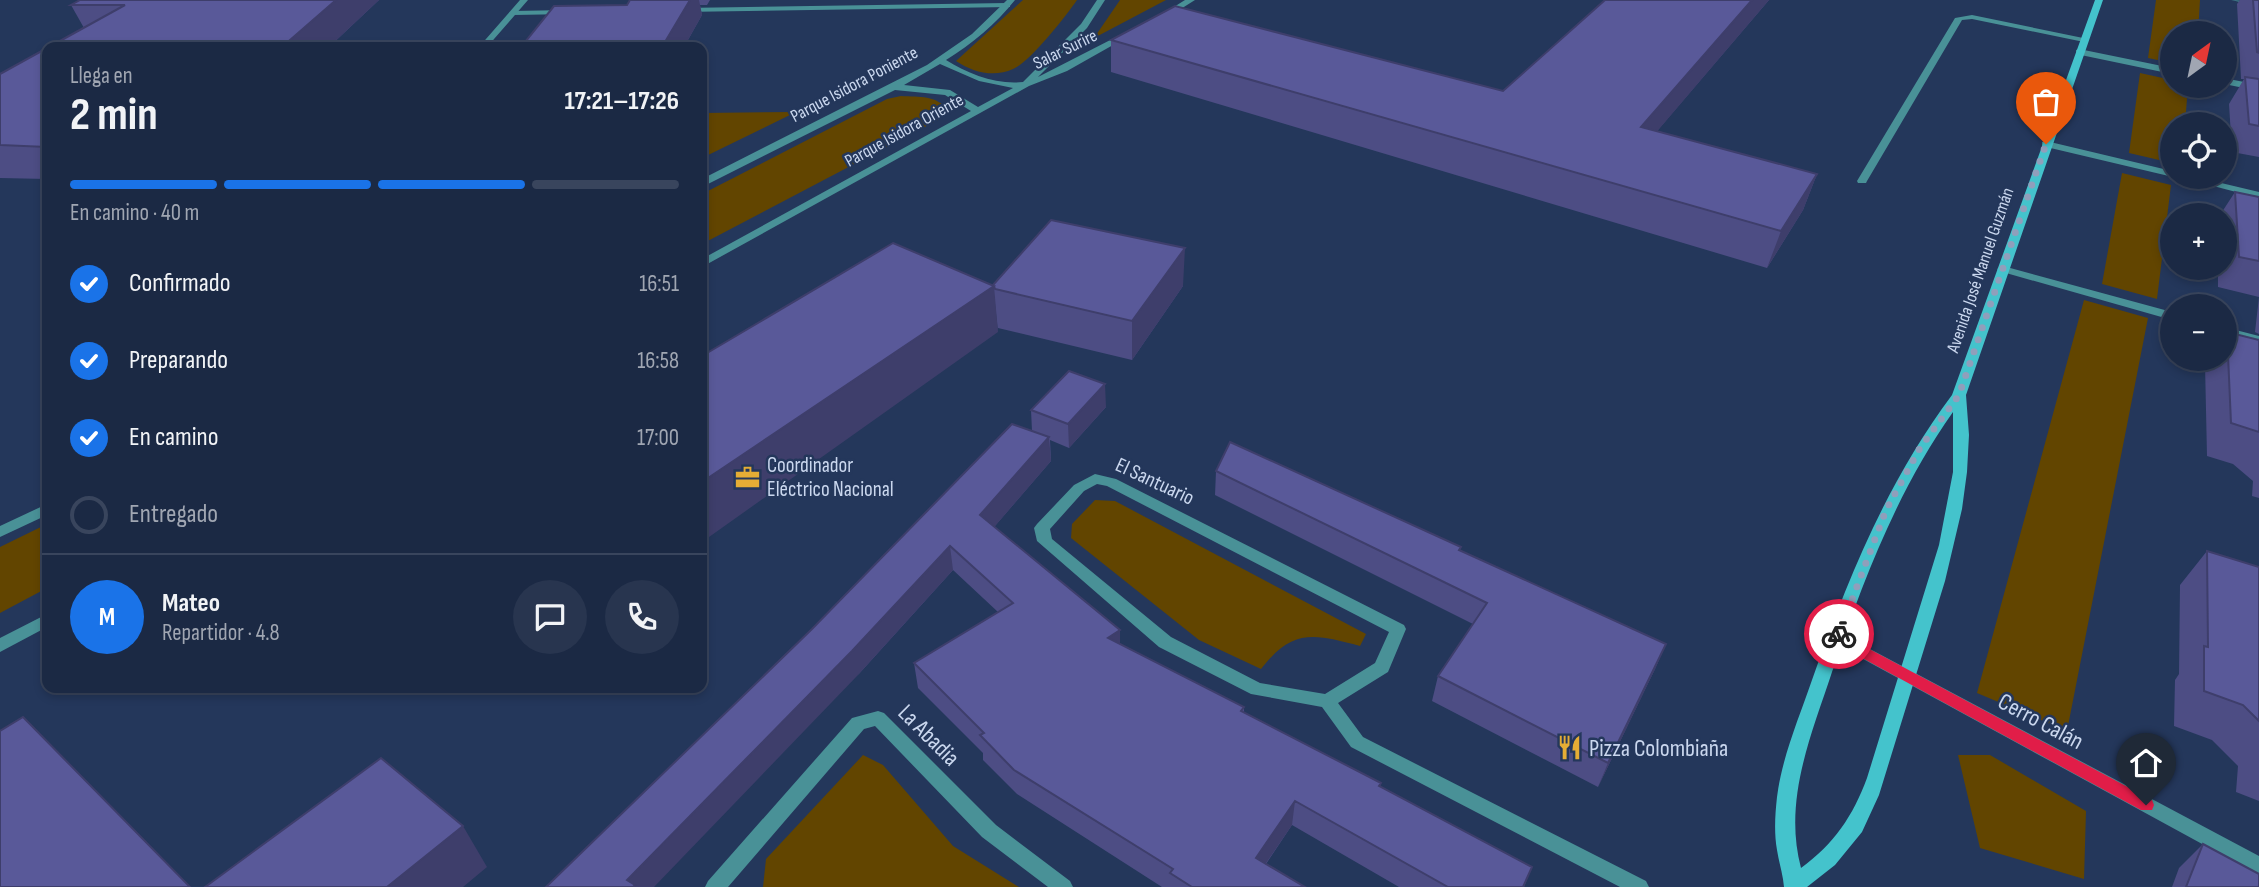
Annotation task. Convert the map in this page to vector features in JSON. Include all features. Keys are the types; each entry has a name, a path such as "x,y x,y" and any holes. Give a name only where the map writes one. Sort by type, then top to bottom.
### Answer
{"street":[{"path":"487,42 524,0"},
{"name":"Parque Isidora Oriente","path":"707,261 1025,85 1084,26 1101,0"},
{"path":"1155,20 1191,0"},
{"name":"Avenida José Manuel Guzmán","path":"1959,395 1963,457 1959,497 1949,539 1878,771 1857,824 1837,851 1796,886 1786,847 1784,813 1788,780 1866,561 1897,488 1920,448 1959,395 2099,0"},
{"path":"2235,0 2259,4"},
{"path":"666,10 1009,3"},
{"name":"Parque Isidora Poniente","path":"707,181 895,87 940,60 992,21 1009,3"},
{"path":"513,13 582,12"},
{"path":"1862,181 1959,18 1972,17 2084,39"},
{"name":"Salar Surire","path":"1025,85 1134,31"},
{"path":"2080,52 2160,69"},
{"path":"940,60 954,71 971,77 1025,85"},
{"path":"2237,85 2259,89"},
{"path":"895,87 947,92 978,111"},
{"path":"2046,144 2160,171"},
{"path":"2234,189 2259,195"},
{"path":"2003,269 2160,313"},
{"path":"2237,334 2259,340"},
{"name":"El Santuario","path":"1095,478 1111,482 1398,629 1382,667 1327,701 1257,689 1165,642 1045,541 1042,528 1079,488 1095,478"},
{"path":"0,532 42,511"},
{"path":"0,646 42,624"},
{"name":"Cerro Calán","path":"1838,638 2259,866"},
{"path":"1327,701 1357,742 1639,887"},
{"name":"La Abadia","path":"715,887 858,723 878,718 989,831 1063,887"}],"shaded area":[{"path":"1023,0 1077,0 1038,48 1013,69 998,73 983,72 956,61"},
{"path":"1120,0 1166,0 1094,38"},
{"path":"2156,0 2200,0 2199,21 2160,21 2160,60 2148,58"},
{"path":"2140,73 2160,77 2160,98 2187,98 2186,112 2160,112 2160,160 2129,153"},
{"path":"901,96 933,99 948,110 938,120 707,241 707,191 887,99"},
{"path":"796,112 707,156 707,113"},
{"path":"2122,173 2160,182 2160,189 2171,189 2169,203 2160,203 2160,275 2157,299 2102,284"},
{"path":"2084,300 2148,318 2067,731 1977,693"},
{"path":"1095,500 1115,501 1366,634 1360,646 1317,637 1305,638 1284,646 1261,669 1199,640 1071,538 1072,524"},
{"path":"42,526 42,591 0,613 0,547"},
{"path":"863,755 883,765 953,846 1019,887 763,887 766,859"},
{"path":"1958,755 1990,755 2086,811 2084,879 1980,848"}],"building":[{"path":"80,0 336,0 288,42 58,42 125,5 71,5"},
{"path":"630,0 690,0 665,42 525,42 554,6 627,5"},
{"path":"1605,0 1752,0 1641,127 1817,174 1781,231 1111,40 1175,6 1503,91"},
{"path":"2253,0 2259,0 2259,53 2257,52"},
{"path":"42,51 42,147 0,145 0,74"},
{"path":"2245,77 2259,79 2259,126 2249,124"},
{"path":"2235,192 2259,197 2259,261 2239,257"},
{"path":"1051,220 1185,248 1132,321 995,289 993,285"},
{"path":"893,243 994,286 707,479 707,353"},
{"path":"2237,334 2259,340 2259,432 2231,423 2229,371 2237,371"},
{"path":"1069,371 1105,384 1068,424 1031,410"},
{"path":"1012,424 1049,437 980,515 1120,630 1108,638 1244,707 1241,711 1381,783 1379,786 1532,867 1523,887 1448,887 1295,801 1256,858 1305,887 1192,887 1170,873 1173,869 1014,770 980,735 984,733 914,663 1013,603 950,546 852,651 627,880 635,885 633,887 546,887 812,629"},
{"path":"1230,442 1666,644 1608,763 1438,676 1487,603 1216,471"},
{"path":"2207,551 2259,567 2259,721 2243,705 2204,691 2204,646 2208,647"},
{"path":"23,717 190,887 0,887 0,731"},
{"path":"381,758 463,826 387,887 205,887"},
{"path":"2203,844 2259,874 2259,887 2186,887"}],"way so far":[{"path":"1839,634 1886,510 1920,448 1959,395 2046,144"}],"place":[{"name":"Coordinador Eléctrico Nacional","path":"747,477"},
{"name":"Pizza Colombiaña","path":"1569,748"}],"route":[{"path":"1839,634 1838,638 2146,805"}]}
